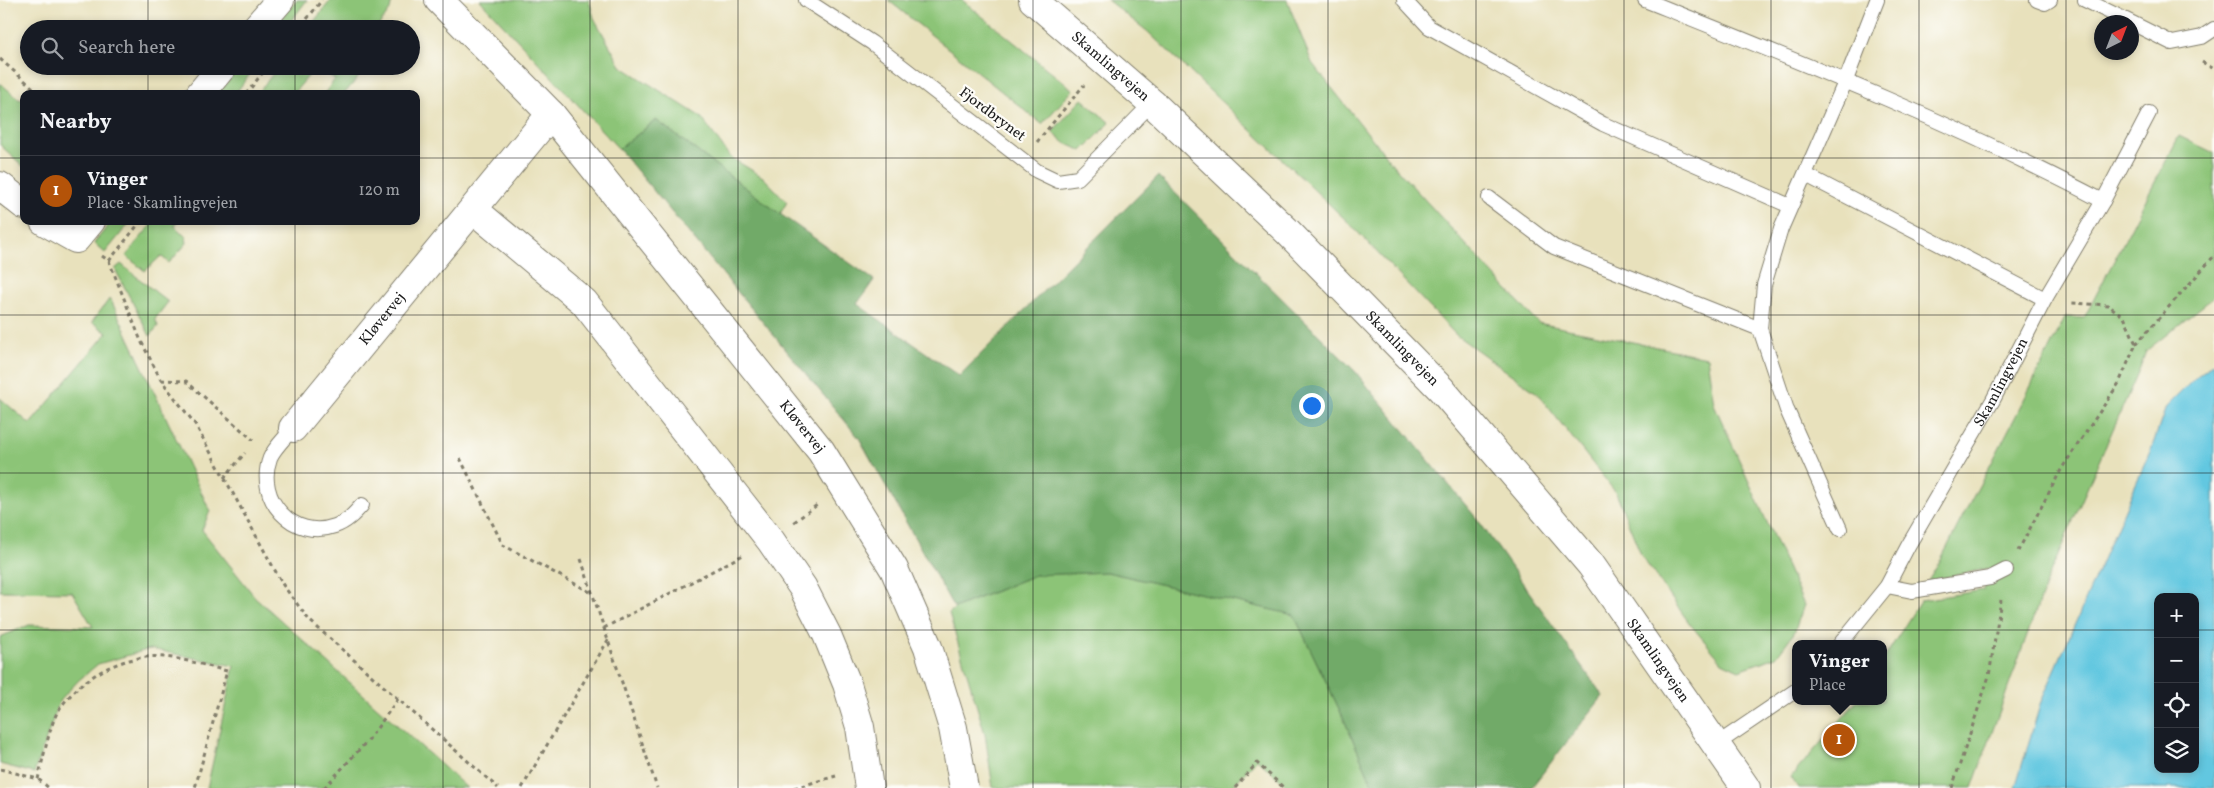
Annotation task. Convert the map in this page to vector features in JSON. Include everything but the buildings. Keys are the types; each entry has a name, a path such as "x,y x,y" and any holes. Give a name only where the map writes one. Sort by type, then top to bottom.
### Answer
{"street":[{"path":"263,20 280,0"},
{"name":"Kløvervej","path":"439,0 551,114 821,451 843,484 894,569 928,647 953,728 964,788"},
{"name":"Skamlingvejen","path":"1033,0 1152,103 1287,230 1440,389 1591,565 1746,788"},
{"path":"203,90 216,75"},
{"name":"Kløvervej","path":"293,428 551,114"},
{"path":"0,186 20,202"},
{"path":"474,210 584,302 771,541 803,588 827,635 847,684 860,727 868,777"},
{"path":"62,225 84,230"}],"lane":[{"name":"Fjordbrynet","path":"806,0 872,43 1037,170 1058,181 1078,178 1152,103"},
{"path":"1404,0 1428,28 1603,124 1790,206"},
{"path":"1644,0 1846,80 2038,167 2103,202"},
{"path":"1840,529 1787,410 1760,329 1764,285 1781,229 1846,80 1877,0"},
{"path":"2037,0 2045,3 2050,0"},
{"path":"2085,0 2115,15"},
{"path":"2139,27 2172,44 2202,37 2214,29"},
{"name":"Skamlingvejen","path":"1843,640 1887,586 1908,546 1993,400 2045,299 2103,202 2150,113"},
{"path":"1806,175 2045,299"},
{"path":"1489,198 1554,247 1760,329"},
{"path":"293,428 270,456 266,471 267,487 272,503 282,515 294,524 307,528 321,529 335,526 348,520 362,505"},
{"path":"1887,586 1912,590 1990,578 2006,570"},
{"path":"1717,744 1792,693"}],"path":[{"path":"307,20 322,0"},
{"path":"0,59 35,90"},
{"path":"1023,159 1103,61"},
{"path":"249,90 261,75"},
{"path":"109,261 138,225"},
{"path":"84,230 109,261 141,341 161,380 195,424 282,584 309,620 498,788"},
{"path":"1952,788 1989,676 2006,570 2020,548 2062,468 2119,383 2136,344 2214,256"},
{"path":"2045,299 2077,304 2108,305 2124,317 2136,344"},
{"path":"161,380 186,381 254,441 269,424 293,428"},
{"path":"224,478 248,448"},
{"path":"460,458 503,545 592,594"},
{"path":"604,628 771,541 843,484"},
{"path":"581,559 657,788"},
{"path":"522,788 608,639"},
{"path":"38,779 56,714 77,689 104,668 132,659 163,656 227,671 195,788"},
{"path":"324,788 370,738 398,699"},
{"path":"1235,788 1257,763 1284,788"},
{"path":"0,769 38,779 49,788"},
{"path":"794,788 868,777"}],"green space":[{"path":"297,0 307,0 292,20 280,20"},
{"path":"331,0 392,0 390,10 383,20 315,20"},
{"path":"480,0 589,0 594,18 621,66 701,117 730,157 763,177 787,202 780,214 656,120 619,149"},
{"path":"888,0 962,0 1073,90 1042,124"},
{"path":"1107,0 1287,0 1312,63 1393,165 1538,323 1707,357 1714,404 1804,605 1794,633 1776,657 1739,670 1722,662 1690,624 1642,557 1616,493 1537,393 1456,335 1349,223 1147,31"},
{"path":"233,75 249,75 238,90 220,90"},
{"path":"272,75 309,75 296,90 260,90"},
{"path":"329,75 360,75 347,90 327,90 335,79"},
{"path":"0,83 20,100 20,163 0,145"},
{"path":"1082,99 1110,123 1082,151 1065,143 1052,132"},
{"path":"656,120 780,214 874,280 857,304 959,376 1158,176 1354,370 1478,520 1603,696 1531,788 1374,788 1342,715 1294,615 1107,572 1035,575 954,608 859,438 619,149"},
{"path":"2179,136 2214,153 2214,297 2146,351 2047,580 1972,788 1798,788 1791,777 1854,705 1887,705 1887,654 1921,600 1984,590 1990,568 1928,581 2004,438 2065,317 2084,318"},
{"path":"109,225 128,225 105,253 94,243"},
{"path":"151,225 176,225 186,237 187,243 169,263 161,256 145,271 126,256"},
{"path":"121,264 168,302 155,319 158,326 150,336 115,269"},
{"path":"110,298 210,511 202,530 255,597 467,788 207,788 234,666 150,649 98,664 60,700 34,773 0,764 0,637 29,625 93,627 72,592 0,591 0,398 30,424 107,333 92,322"},
{"path":"1107,572 1294,615 1342,715 1374,788 1289,788 1257,759 1231,788 993,788 985,734 949,613 957,607 1035,575"}],"water":[{"path":"2214,363 2214,788 2015,788 2041,702 2152,447 2166,407 2196,377"}],"place":[{"name":"Vinger","path":"1839,740"}]}
